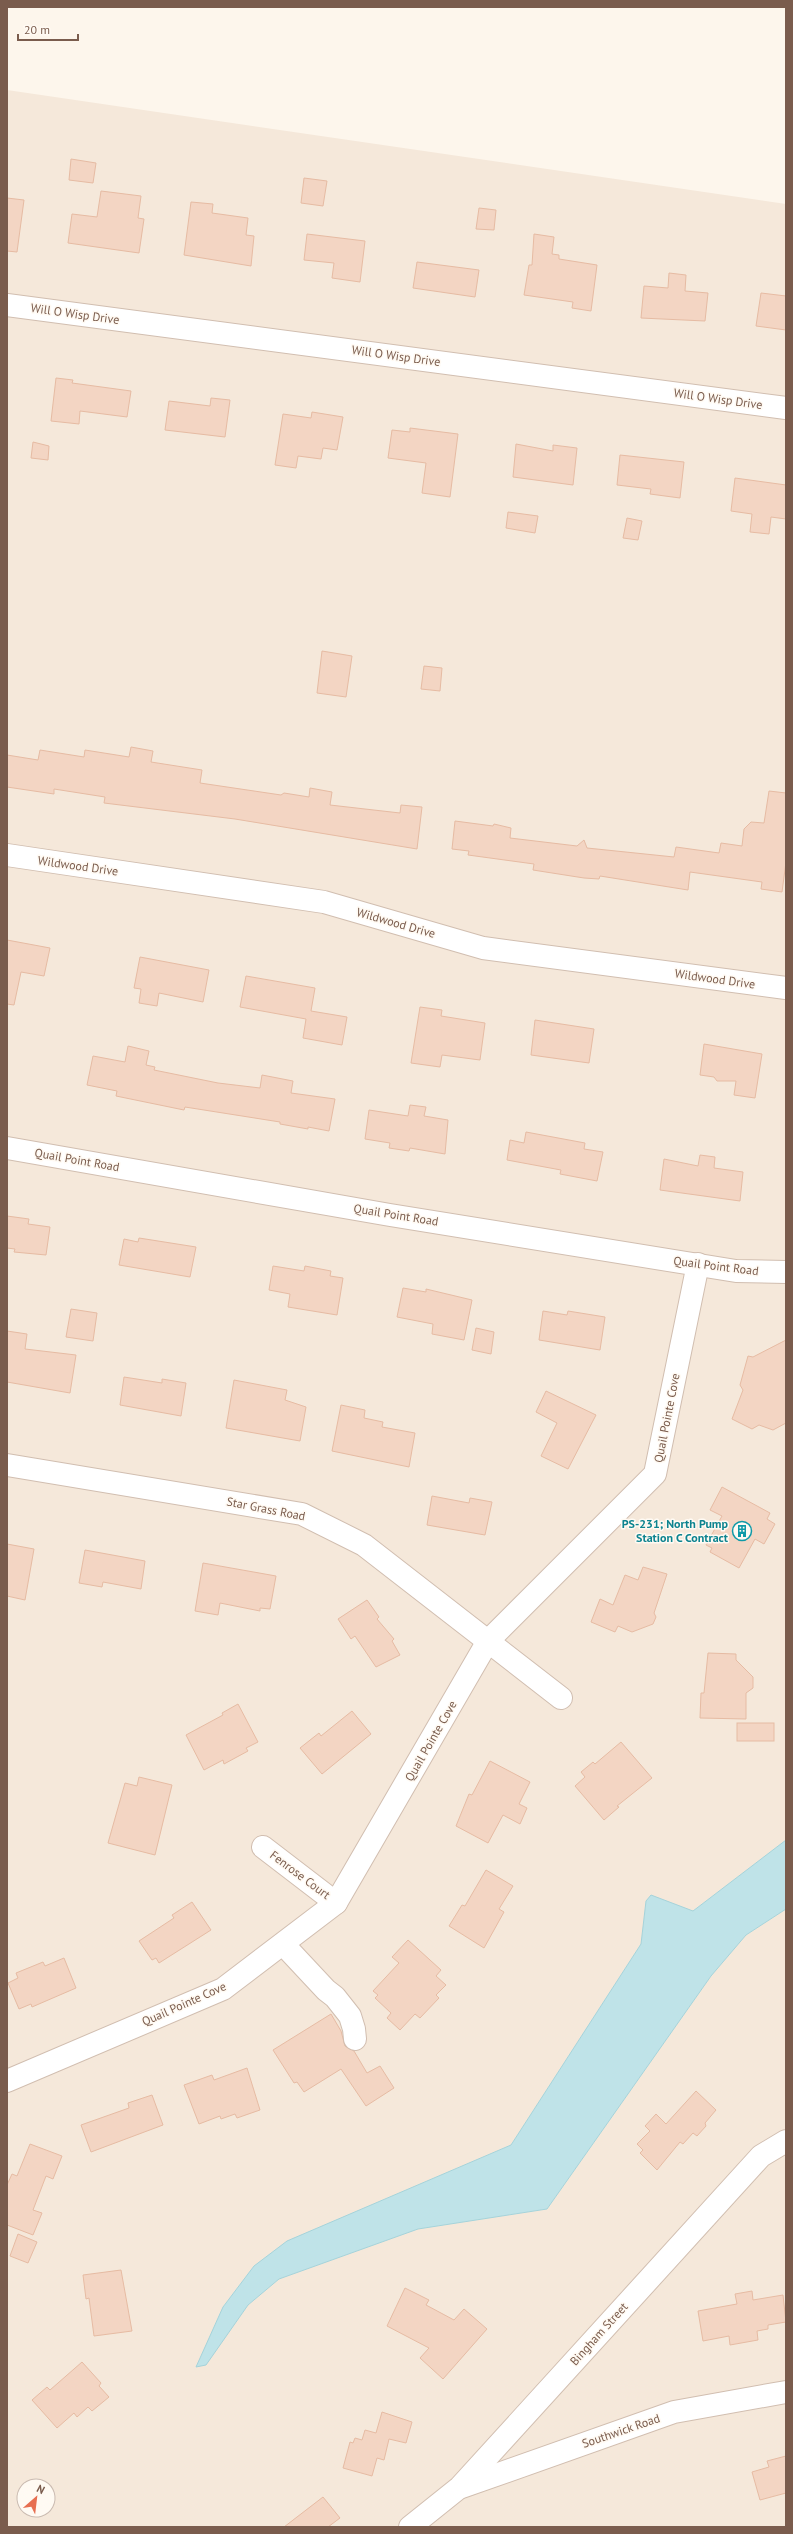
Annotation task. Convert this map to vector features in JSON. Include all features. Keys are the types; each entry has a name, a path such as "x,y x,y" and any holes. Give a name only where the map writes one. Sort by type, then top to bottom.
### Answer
{"street":[{"name":"Will O Wisp Drive","path":"7,305 786,408"},
{"name":"Wildwood Drive","path":"7,855 324,902 483,948 786,988"},
{"name":"Quail Point Road","path":"7,1148 383,1213 736,1271 786,1272"},
{"name":"Quail Pointe Cove","path":"7,2081 223,1989 336,1903 488,1641 655,1474 698,1264"},
{"name":"Star Grass Road","path":"7,1465 302,1514 364,1545 561,1698"},
{"name":"Fenrose Court","path":"263,1848 336,1903"},
{"path":"283,1944 326,1990 335,1996 350,2016 355,2039"},
{"name":"Bingham Street","path":"410,2527 460,2487 761,2156 786,2140"},
{"name":"Southwick Road","path":"460,2487 674,2412 786,2392"}],"shaded area":[{"path":"7,90 786,204 786,1840 693,1911 646,1901 641,1944 511,2145 425,2183 254,2266 223,2307 197,2366 206,2364 248,2305 279,2279 418,2229 547,2209 711,1976 746,1935 786,1909 786,2527 7,2527"}],"water":[{"path":"786,1840 786,1909 746,1935 711,1976 547,2209 418,2229 279,2279 248,2305 206,2365 196,2367 223,2307 254,2266 287,2241 511,2145 641,1944 646,1901 651,1895 693,1911"}],"building":[{"path":"71,159 96,163 93,183 69,180"},
{"path":"304,178 327,181 323,206 301,203"},
{"path":"101,191 141,196 138,218 144,219 139,253 68,243 72,214 97,217"},
{"path":"7,198 24,200 17,252 7,251"},
{"path":"191,202 213,204 212,213 248,218 246,235 254,236 251,266 184,255"},
{"path":"479,208 496,210 494,230 476,229"},
{"path":"307,234 365,241 360,282 332,278 334,263 304,260"},
{"path":"534,234 554,237 552,254 559,255 559,259 597,265 591,311 572,308 573,302 524,295 529,265 532,265"},
{"path":"417,262 479,270 475,297 413,288"},
{"path":"669,273 686,275 685,291 708,293 705,321 641,318 644,286 668,288"},
{"path":"761,293 786,296 786,330 756,326"},
{"path":"56,378 73,380 72,383 131,391 127,417 80,411 79,424 51,421"},
{"path":"211,398 230,400 225,437 165,430 169,401 210,406"},
{"path":"312,412 343,417 337,450 323,448 321,459 298,456 296,468 275,465 283,414 311,418"},
{"path":"410,428 458,434 450,497 422,493 426,463 388,458 392,430 410,432"},
{"path":"33,442 49,446 48,460 31,458"},
{"path":"516,444 553,451 553,445 577,448 573,485 513,477"},
{"path":"620,455 684,462 680,498 650,494 651,489 617,485"},
{"path":"735,478 786,485 786,519 771,517 769,534 750,532 752,514 731,511"},
{"path":"508,512 538,516 535,533 506,528"},
{"path":"627,518 642,521 638,540 623,538"},
{"path":"322,651 352,656 346,697 317,693"},
{"path":"424,666 442,668 440,691 421,689"},
{"path":"131,747 153,751 151,762 202,770 200,783 281,795 284,793 309,797 310,788 332,792 330,805 400,813 401,805 422,807 417,849 235,819 104,803 105,797 54,789 54,794 7,787 7,755 38,760 40,750 84,757 85,750 129,757"},
{"path":"769,791 786,793 786,862 782,892 761,889 762,882 690,872 688,890 600,876 599,879 584,878 533,870 534,864 468,855 469,851 452,849 455,821 493,826 494,824 511,828 510,838 577,846 584,840 587,848 674,857 676,847 719,853 721,843 742,846 744,829 751,822 764,823"},
{"path":"7,940 50,948 44,976 21,972 14,1005 7,1004"},
{"path":"140,957 209,970 203,1002 159,993 157,1006 139,1003 141,989 134,988"},
{"path":"246,976 315,988 311,1011 347,1017 342,1045 303,1038 306,1019 240,1007"},
{"path":"420,1007 442,1010 441,1016 485,1023 480,1060 442,1055 440,1067 411,1063"},
{"path":"535,1020 594,1029 589,1063 531,1055"},
{"path":"704,1044 762,1054 755,1098 734,1095 736,1081 717,1081 714,1077 700,1075"},
{"path":"128,1046 149,1051 146,1065 155,1067 154,1070 218,1083 260,1088 262,1075 293,1081 291,1093 335,1099 329,1131 308,1127 308,1129 280,1124 280,1122 185,1107 184,1110 116,1096 117,1091 87,1085 93,1056 125,1062"},
{"path":"410,1105 426,1107 424,1116 448,1120 445,1154 410,1148 409,1151 389,1148 390,1143 365,1139 369,1110 408,1116"},
{"path":"526,1132 585,1143 584,1149 603,1152 597,1181 560,1174 561,1170 507,1160 510,1140 524,1143"},
{"path":"700,1155 715,1157 714,1168 743,1172 740,1201 660,1190 664,1159 698,1166"},
{"path":"7,1216 29,1219 28,1224 50,1227 46,1255 14,1252 15,1249 7,1248"},
{"path":"139,1238 196,1247 190,1277 119,1265 124,1239 138,1242"},
{"path":"273,1266 304,1271 305,1266 331,1271 330,1276 343,1278 337,1315 288,1307 290,1294 269,1290"},
{"path":"403,1288 426,1292 426,1289 472,1300 464,1340 432,1334 433,1324 397,1317"},
{"path":"71,1309 97,1313 93,1341 66,1337"},
{"path":"543,1311 567,1315 568,1311 605,1317 600,1350 539,1340"},
{"path":"476,1328 494,1332 491,1354 472,1350"},
{"path":"7,1331 27,1334 25,1349 76,1355 70,1393 7,1382"},
{"path":"786,1340 786,1423 773,1430 759,1425 752,1429 732,1419 743,1390 740,1385 748,1356 753,1357"},
{"path":"124,1377 162,1383 162,1379 186,1383 181,1416 120,1405"},
{"path":"234,1380 287,1390 285,1400 306,1407 300,1441 226,1428"},
{"path":"546,1391 596,1415 568,1469 541,1456 557,1423 536,1412"},
{"path":"341,1405 365,1410 364,1418 383,1422 382,1427 415,1433 409,1467 332,1451"},
{"name":"PS-231; North Pump Station C Contract","path":"722,1487 770,1513 767,1519 775,1524 764,1544 755,1539 739,1568 710,1552 712,1548 706,1545 722,1516 710,1510"},
{"path":"432,1496 469,1503 470,1498 492,1502 485,1535 427,1525"},
{"path":"7,1544 34,1549 25,1600 7,1596"},
{"path":"85,1550 145,1561 141,1589 103,1582 102,1587 79,1583"},
{"path":"203,1563 276,1576 270,1609 260,1608 260,1611 220,1603 218,1615 195,1611"},
{"path":"643,1567 667,1574 654,1613 656,1617 653,1624 632,1632 618,1626 615,1632 591,1622 600,1599 613,1605 625,1575 638,1580"},
{"path":"367,1600 379,1617 377,1619 394,1639 392,1641 400,1655 376,1667 355,1636 351,1639 338,1619"},
{"path":"708,1653 736,1654 736,1660 753,1677 753,1688 746,1693 746,1719 700,1718 701,1693 704,1693"},
{"path":"238,1704 258,1742 246,1748 248,1751 224,1764 223,1760 204,1770 186,1735 223,1715 222,1713"},
{"path":"352,1711 371,1734 322,1774 300,1748 319,1733 321,1736"},
{"path":"737,1723 774,1723 774,1741 737,1741"},
{"path":"621,1742 652,1778 617,1806 619,1807 604,1820 575,1786 585,1777 581,1772 593,1762 595,1764"},
{"path":"490,1761 530,1782 519,1804 527,1808 520,1824 503,1815 488,1843 456,1826 469,1794 472,1795"},
{"path":"139,1777 172,1785 155,1855 108,1843 125,1783 137,1786"},
{"path":"486,1870 513,1886 499,1909 504,1912 484,1948 449,1926 462,1905 465,1906"},
{"path":"192,1902 211,1930 159,1963 156,1958 152,1960 139,1941 174,1918 172,1915"},
{"path":"408,1940 441,1970 436,1976 446,1985 436,1995 439,1998 420,2018 415,2014 400,2030 387,2018 391,2013 375,1998 378,1995 373,1991 399,1963 392,1957"},
{"path":"64,1958 76,1988 32,2007 31,2004 19,2009 8,1983 18,1978 16,1973 43,1962 45,1966"},
{"path":"331,2014 341,2031 345,2046 354,2051 367,2073 380,2066 394,2088 366,2106 341,2069 304,2092 297,2082 294,2083 273,2050"},
{"path":"247,2068 260,2110 237,2118 235,2114 221,2119 220,2116 199,2124 184,2085 212,2075 214,2080"},
{"path":"696,2091 716,2110 705,2123 706,2126 697,2136 693,2133 683,2144 680,2142 657,2170 640,2153 643,2150 637,2144 650,2131 645,2126 656,2114 666,2124"},
{"path":"152,2095 163,2125 91,2152 81,2125 129,2108 128,2103"},
{"path":"30,2144 62,2156 53,2179 46,2176 33,2210 42,2213 33,2235 7,2225 7,2185 12,2174 17,2176"},
{"path":"18,2234 37,2242 28,2263 10,2256"},
{"path":"121,2270 132,2331 94,2336 89,2298 86,2299 83,2275"},
{"path":"405,2288 429,2300 426,2305 454,2320 464,2309 487,2329 443,2379 420,2358 429,2348 387,2326"},
{"path":"752,2291 753,2300 783,2295 786,2322 768,2325 768,2329 757,2331 758,2340 730,2345 729,2336 703,2341 698,2311 737,2304 735,2294"},
{"path":"82,2362 101,2383 99,2386 109,2397 92,2411 88,2407 77,2417 74,2413 57,2428 32,2400 47,2387 50,2390"},
{"path":"382,2412 412,2422 406,2443 389,2439 384,2460 377,2458 372,2476 343,2468 350,2442 353,2443 355,2438 362,2440 365,2430 376,2433"},
{"path":"786,2456 786,2493 760,2500 752,2472 769,2467 767,2461"},
{"path":"323,2497 340,2518 328,2527 284,2527"}],"place":[{"name":"PS-231; North Pump Station C Contract","path":"742,1531"}]}
